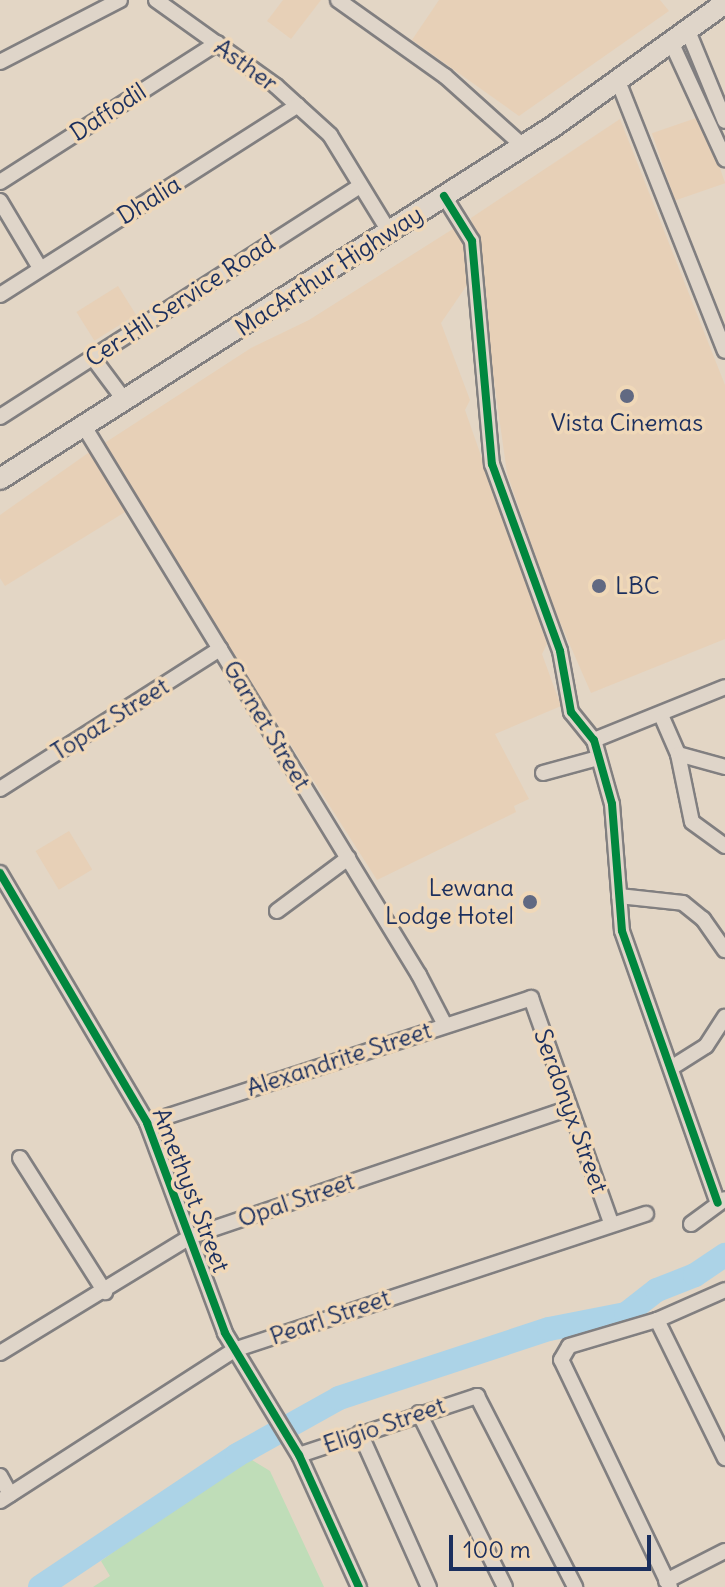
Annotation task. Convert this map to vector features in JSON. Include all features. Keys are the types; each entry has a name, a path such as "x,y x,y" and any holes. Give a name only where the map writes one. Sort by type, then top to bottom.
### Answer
{"highway":[{"name":"MacArthur Highway","path":"2,482 523,146 725,3"}],"street":[{"path":"0,62 120,0"},
{"name":"Asther","path":"156,0 298,105 330,135 390,233"},
{"path":"338,0 445,76 523,146"},
{"path":"680,37 725,121"},
{"path":"680,37 725,159"},
{"name":"Daffodil","path":"0,182 217,43"},
{"path":"618,81 725,351"},
{"name":"Dhalia","path":"0,295 298,105"},
{"name":"Cer-Hil Service Road","path":"0,417 360,186"},
{"path":"444,196 472,241 492,464 560,651 571,712 578,728 594,740 612,804 622,931 722,1201 691,1224"},
{"path":"0,201 40,268"},
{"path":"93,358 125,401"},
{"name":"Garnet Street","path":"85,428 348,858 445,1025"},
{"name":"Topaz Street","path":"0,789 220,649"},
{"path":"594,740 722,691"},
{"path":"661,715 678,754 692,822 725,846"},
{"path":"678,754 725,767"},
{"path":"543,773 598,758"},
{"path":"277,911 348,858"},
{"name":"Amethyst Street","path":"0,873 147,1123 234,1350 299,1455 359,1587"},
{"path":"619,896 683,903 703,919 725,950"},
{"name":"Alexandrite Street","path":"147,1123 531,998"},
{"name":"Serdonyx Street","path":"531,998 611,1223"},
{"path":"671,1068 706,1046 725,1017"},
{"name":"Opal Street","path":"0,1353 105,1292 192,1236 568,1109"},
{"path":"20,1158 105,1292"},
{"name":"Pearl Street","path":"5,1497 234,1350 611,1223 646,1214"},
{"path":"725,1290 657,1320 569,1346 561,1360 668,1584 725,1551"},
{"path":"657,1320 725,1458"},
{"name":"Eligio Street","path":"299,1455 469,1396 480,1399 575,1587"},
{"path":"419,1413 505,1587"},
{"path":"360,1433 429,1587"},
{"path":"0,1476 5,1497"}],"shaded area":[{"path":"283,0 321,0 291,39 267,21"},
{"path":"439,0 660,0 669,11 519,116 412,40"},
{"path":"702,116 725,183 675,200 652,133"},
{"path":"620,119 725,385 725,639 591,693 552,604 507,473 471,218"},
{"path":"456,227 469,246 472,265 467,285 441,323 470,400 465,410 547,644 542,654 561,706 495,734 529,799 514,806 516,812 377,880 100,446 251,348 309,320"},
{"path":"118,286 136,315 94,341 76,312"},
{"path":"91,451 130,509 5,586 0,578 0,515"},
{"path":"69,831 92,870 59,890 36,851"}],"green space":[{"path":"244,1455 270,1471 324,1587 93,1587 110,1576 101,1561"}],"waterway":[{"path":"40,1587 237,1455 339,1398 549,1329 626,1314 657,1290 695,1275 725,1255"}],"cycle path":[{"path":"444,196 472,241 492,464 560,651 571,712 594,740 612,804 622,931 718,1203"},
{"path":"0,873 147,1123 225,1333 299,1455 359,1587"}],"place":[{"name":"Vista Cinemas","path":"627,396"},
{"name":"LBC","path":"599,586"},
{"name":"Lewana Lodge Hotel","path":"530,902"}]}
